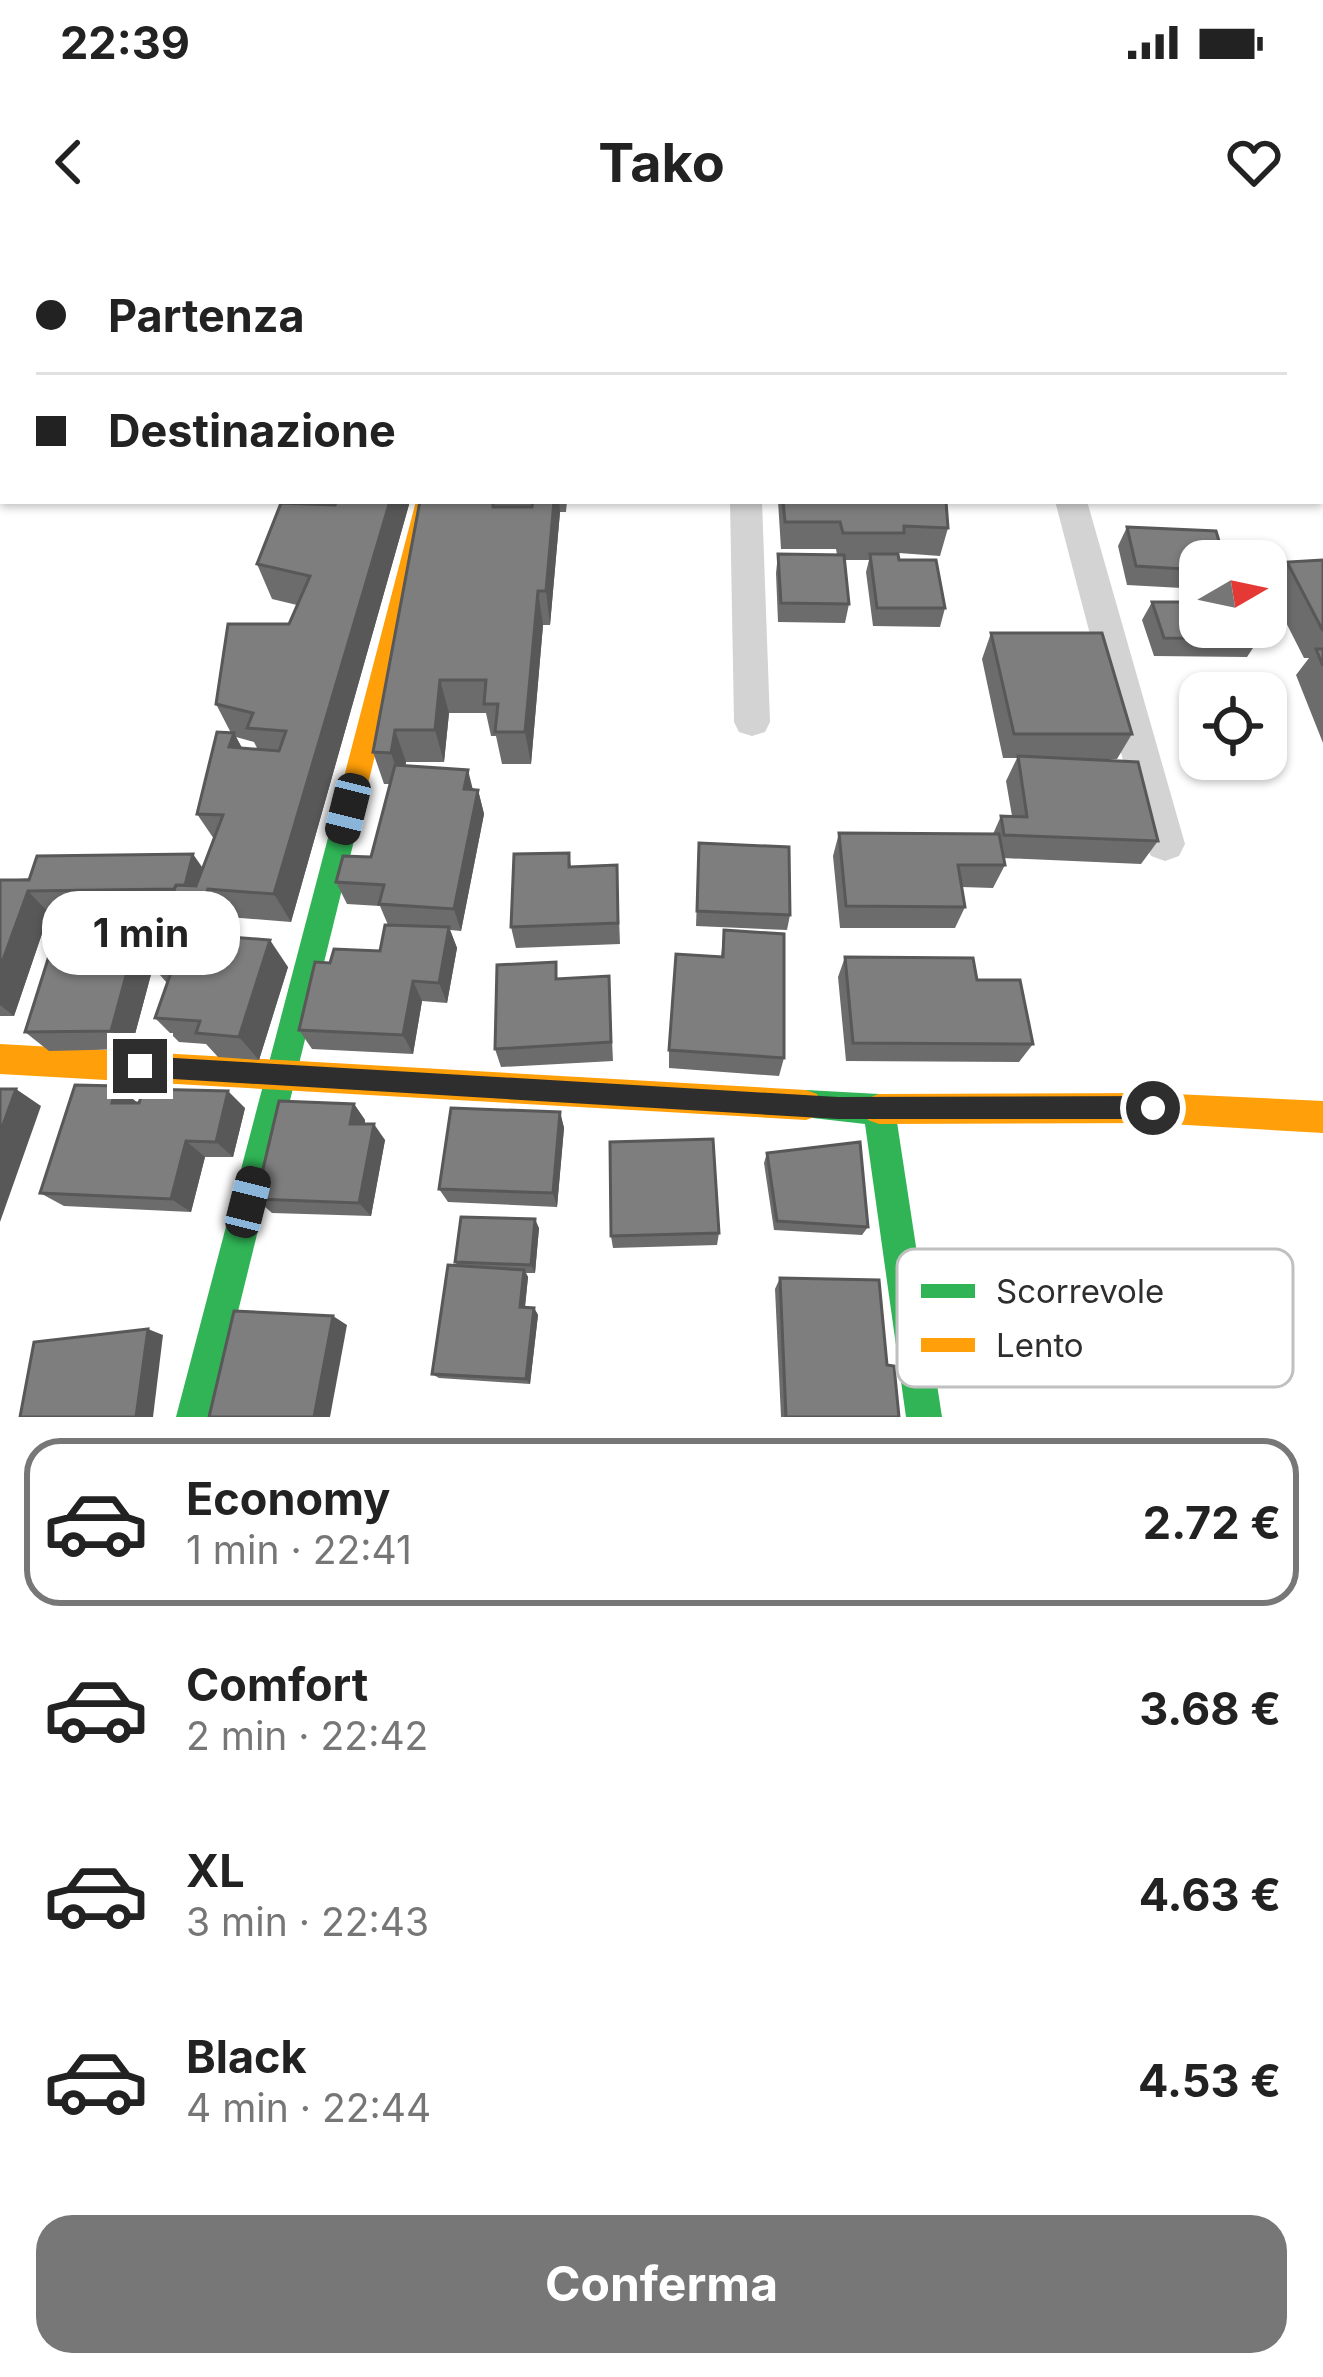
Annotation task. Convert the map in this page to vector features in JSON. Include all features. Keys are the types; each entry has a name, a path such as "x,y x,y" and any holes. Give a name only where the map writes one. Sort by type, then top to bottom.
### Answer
{"street":[{"path":"194,1417 426,504"},
{"path":"746,504 752,722"},
{"path":"1072,504 1165,844"},
{"path":"0,1059 879,1109 1153,1108 1323,1117"},
{"path":"879,1109 899,1249"},
{"path":"920,1387 924,1417"}],"building":[{"path":"281,504 389,504 274,894 208,889 191,934 270,940 239,1037 196,1033 200,1021 155,1018 174,964 147,961 176,885 196,886 223,815 197,814 217,732 234,733 229,747 279,751 286,731 247,728 253,713 216,704 228,624 289,624 310,576 257,564"},
{"path":"419,504 554,504 546,591 538,591 525,732 495,732 498,704 484,704 486,680 440,680 435,730 395,730 391,753 373,752"},
{"path":"783,504 946,504 948,528 904,526 904,533 843,533 840,522 785,522"},
{"path":"1127,527 1216,531 1219,540 1179,540 1179,569 1136,566"},
{"path":"778,554 844,555 849,604 781,603"},
{"path":"870,554 936,560 945,608 877,608"},
{"path":"1323,560 1323,631 1287,562"},
{"path":"1152,602 1179,602 1179,638 1164,638"},
{"path":"991,633 1102,633 1132,734 1014,734"},
{"path":"1018,756 1138,762 1158,841 1004,835 1001,816 1027,817"},
{"path":"395,765 468,770 464,789 478,790 454,909 379,904 384,885 336,882 343,856 371,857"},
{"path":"839,833 999,834 1005,865 958,865 965,907 846,906"},
{"path":"699,843 789,847 790,915 697,911"},
{"path":"569,853 569,867 617,865 618,923 511,927 514,854"},
{"path":"193,854 185,885 174,889 28,891 0,968 0,880 29,880 37,856"},
{"path":"385,925 449,927 439,983 413,981 403,1035 299,1030 315,962 330,963 334,949 380,951"},
{"path":"724,930 784,934 784,1058 669,1050 676,954 723,957"},
{"path":"136,939 111,1031 25,1032 54,940"},
{"path":"845,957 973,958 977,980 1020,980 1033,1044 853,1043"},
{"path":"556,962 556,979 609,976 611,1042 495,1049 497,965"},
{"path":"75,1085 117,1086 112,1103 139,1103 144,1089 228,1091 216,1142 186,1141 171,1199 40,1193"},
{"path":"0,1089 16,1089 0,1133"},
{"path":"279,1101 354,1104 350,1124 374,1124 359,1203 256,1199"},
{"path":"451,1108 560,1112 553,1193 439,1189"},
{"path":"713,1139 719,1233 611,1236 610,1142"},
{"path":"860,1142 868,1227 777,1221 767,1153"},
{"path":"461,1217 535,1219 531,1265 455,1262"},
{"path":"448,1265 524,1270 520,1307 534,1308 526,1379 432,1374"},
{"path":"780,1278 879,1280 887,1365 894,1366 899,1417 786,1417"},
{"path":"234,1311 333,1316 314,1417 209,1417"},
{"path":"148,1329 136,1417 20,1417 34,1342"}],"traffic: fast":[{"path":"194,1417 352,796"},
{"path":"806,1105 879,1109 899,1249"},
{"path":"920,1387 924,1417"}],"traffic: slow":[{"path":"352,796 426,504"},
{"path":"0,1059 806,1105"},
{"path":"879,1109 1153,1108 1323,1117"}],"route":[{"path":"140,1066 838,1108 1153,1108"}]}
